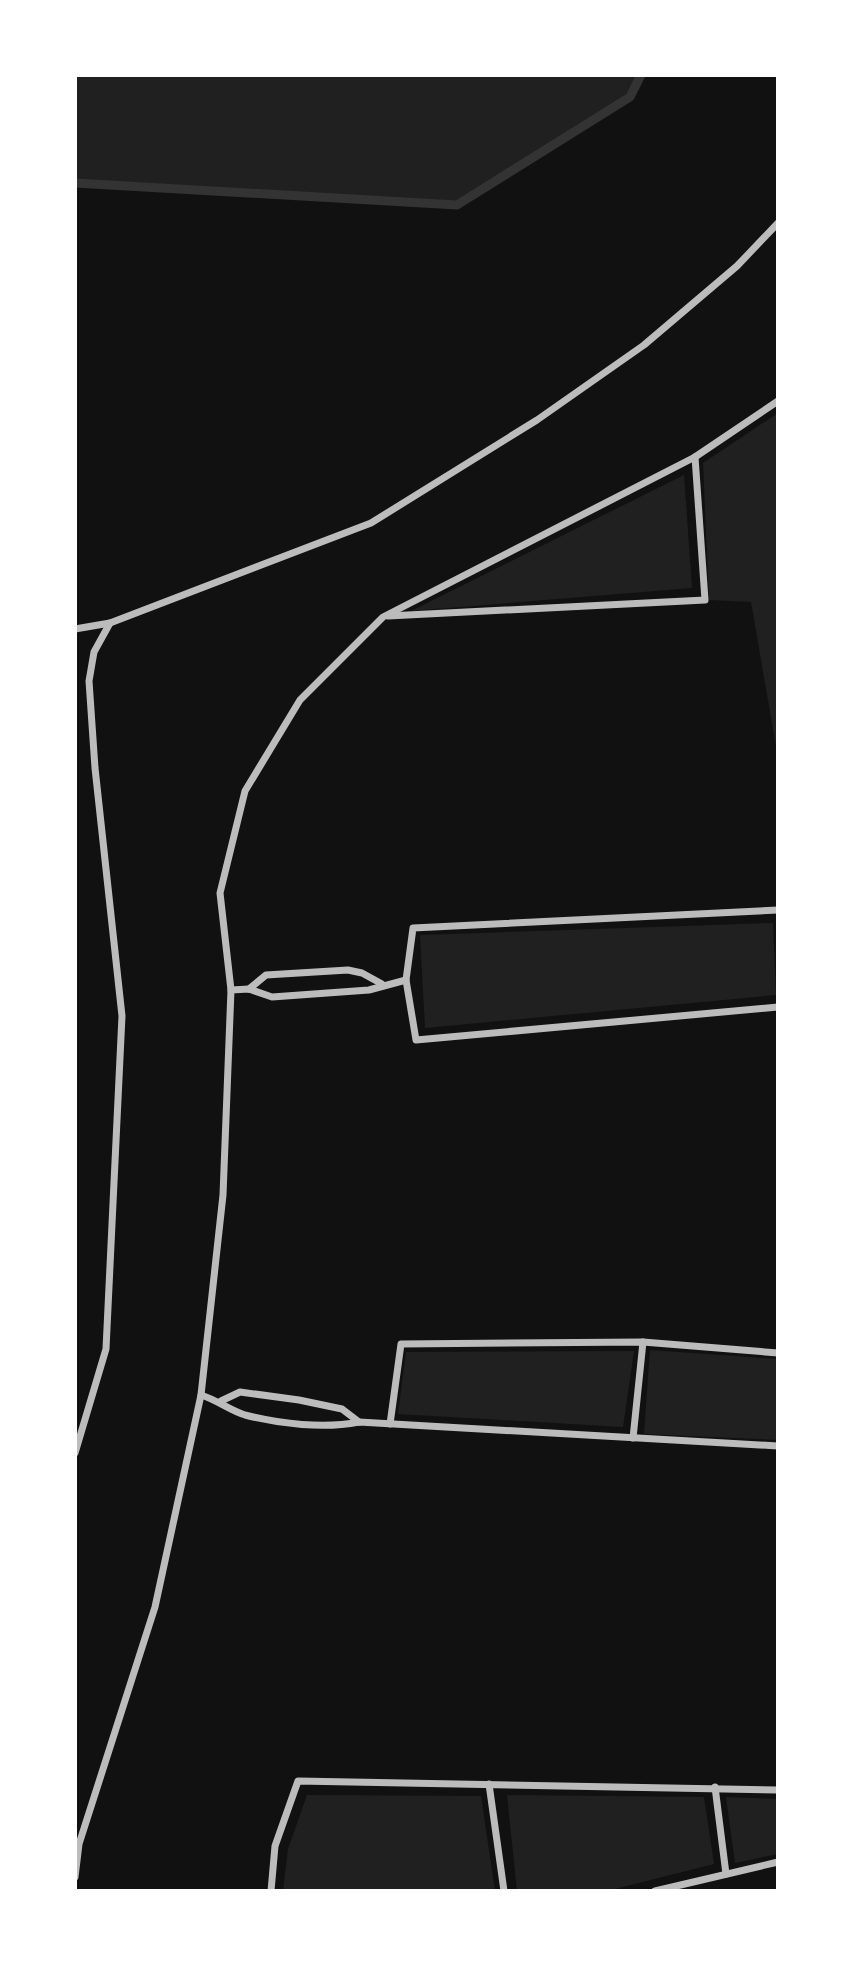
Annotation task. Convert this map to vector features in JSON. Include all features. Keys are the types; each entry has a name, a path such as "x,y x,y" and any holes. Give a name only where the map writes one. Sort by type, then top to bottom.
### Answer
{"street":[{"path":"75,629 110,622 371,523 537,420 644,345 737,265 778,223"},
{"path":"75,1877 79,1844 155,1607 201,1395 223,1195 231,990 220,893 245,791 300,700 383,617 695,457 778,401"},
{"path":"383,617 705,600 695,457"},
{"path":"75,1453 106,1349 122,1016 95,768 89,681 94,652 110,622"},
{"path":"778,910 413,928 406,980 415,1040 778,1007"},
{"path":"249,989 266,975 348,970 362,973 382,984"},
{"path":"231,990 249,989 272,997 369,990 382,984 406,980"},
{"path":"390,1424 401,1345 643,1342 778,1353"},
{"path":"633,1438 643,1342"},
{"path":"221,1401 240,1392 299,1400 342,1409 359,1422"},
{"path":"201,1395 221,1401 243,1415 336,1427 359,1422 778,1446"},
{"path":"271,1891 275,1846 298,1781 778,1790"},
{"path":"489,1784 504,1891"},
{"path":"715,1787 726,1874"},
{"path":"655,1891 778,1862"}],"shaded area":[{"path":"75,75 641,75 630,97 457,205 75,183"},
{"path":"778,413 778,758 751,602 709,600 703,463"},
{"path":"684,475 692,588 411,611"},
{"path":"773,923 776,995 425,1028 420,935"},
{"path":"650,1350 778,1359 778,1440 644,1434"},
{"path":"634,1351 623,1427 398,1414 406,1352"},
{"path":"307,1795 481,1796 495,1891 283,1891 288,1849"},
{"path":"507,1795 704,1797 714,1864 607,1891 517,1891"},
{"path":"726,1797 778,1799 778,1854 735,1863"}],"waterway":[{"path":"75,183 457,205 630,97 641,75"}]}
